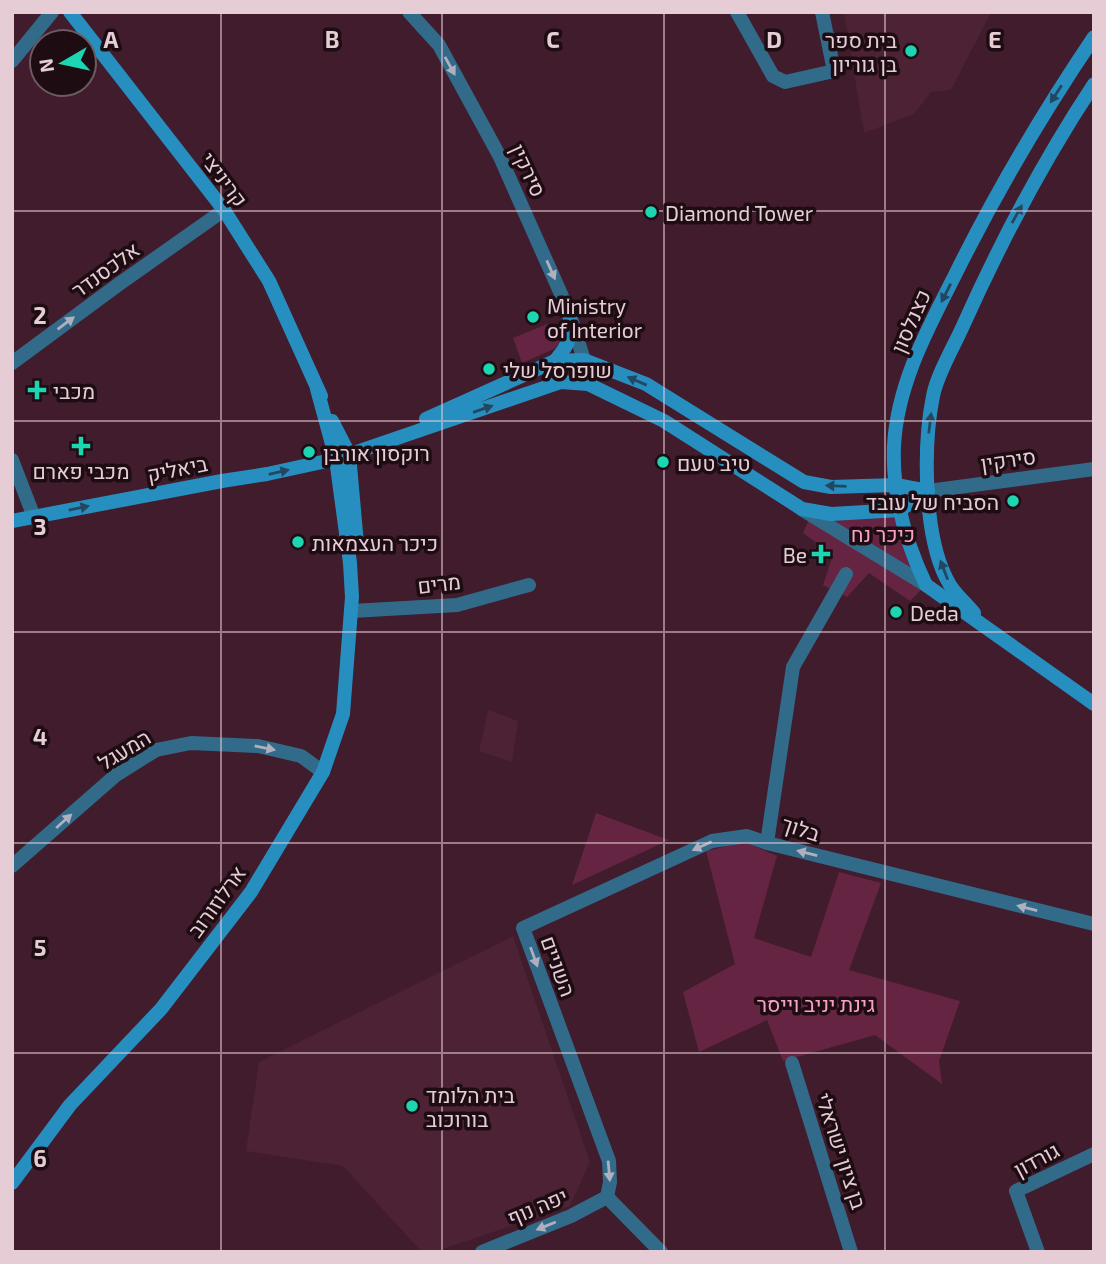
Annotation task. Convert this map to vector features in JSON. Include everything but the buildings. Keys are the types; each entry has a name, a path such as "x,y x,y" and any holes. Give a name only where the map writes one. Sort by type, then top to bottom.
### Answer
{"street":[{"path":"12,61 52,12"},
{"name":"קריניצי","path":"70,12 224,211 269,281 317,389 342,457"},
{"name":"סירקין","path":"409,12 439,45 500,157 569,312 584,360 588,384"},
{"path":"737,12 772,76 785,82 834,71 822,12"},
{"name":"כצנלסון","path":"926,585 915,561 900,510 896,485 894,445 904,386 927,329 970,244 1051,101 1094,37"},
{"path":"984,625 950,585 934,545 927,449 933,394 995,254 1074,114 1094,84"},
{"name":"אלכסנדר","path":"12,363 224,211"},
{"path":"555,361 569,344 569,312"},
{"name":"סירקין","path":"584,360 646,384 804,482 831,487 896,485 928,491 1094,469"},
{"name":"ביאליק","path":"342,457 555,361 584,360"},
{"name":"ביאליק","path":"12,521 267,474 342,457 562,382 588,384"},
{"path":"588,384 664,421 926,585 1094,704"},
{"name":"ארלוזורוב","path":"13,1183 70,1105 162,1009 251,892 323,772 342,714 352,604 359,568 342,457"},
{"path":"12,460 34,517"},
{"name":"סירקין","path":"900,510 928,491"},
{"path":"802,509 831,514 900,510"},
{"name":"בלוך","path":"846,574 793,667 767,843 1094,924"},
{"name":"מרים","path":"352,604 457,605 528,585"},
{"name":"המעגל","path":"12,866 116,775 156,750 191,743 258,746 301,756 323,772"},
{"name":"השניים","path":"607,1197 610,1182 609,1161 523,928 712,841 747,836 767,843"},
{"name":"בן ציון ישראלי","path":"792,1063 851,1252"},
{"name":"גורדון","path":"1038,1252 1016,1191 1094,1154"},
{"path":"607,1197 661,1252"},
{"name":"יפה נוף","path":"482,1252 570,1216 607,1197"}],"shaded area":[{"name":"בית ספר בן גוריון","path":"844,12 991,12 951,90 931,92 914,114 864,133"},
{"path":"488,710 518,721 512,762 479,751"},
{"name":"בית הלומד בורוכוב","path":"513,936 590,1162 570,1206 434,1252 422,1252 343,1166 246,1151 259,1062"}],"green space":[{"path":"547,324 551,331 565,327 566,336 554,349 522,363 513,338"},
{"name":"כיכר נח","path":"900,510 926,585 910,601 869,573 847,597 823,585 833,555 803,533 811,515"},
{"path":"596,813 669,840 572,885"},
{"name":"גינת יניב וייסר","path":"745,842 777,856 754,938 811,957 839,872 881,883 849,970 960,1001 939,1061 942,1084 875,1035 783,1061 767,1020 699,1052 683,992 735,964 706,851"}],"place":[{"name":"בית ספר בן גוריון","path":"911,51"},
{"name":"Diamond Tower","path":"651,212"},
{"name":"Ministry of Interior","path":"533,317"},
{"name":"שופרסל שלי","path":"489,369"},
{"name":"מכבי","path":"37,390"},
{"name":"מכבי פארם","path":"81,446"},
{"name":"רוקסון אורבן","path":"309,452"},
{"name":"טיב טעם","path":"663,462"},
{"name":"הסביח של עובד","path":"1013,501"},
{"name":"כיכר העצמאות","path":"298,542"},
{"name":"Be","path":"821,554"},
{"name":"Deda","path":"896,612"},
{"name":"בית הלומד בורוכוב","path":"412,1106"}]}
